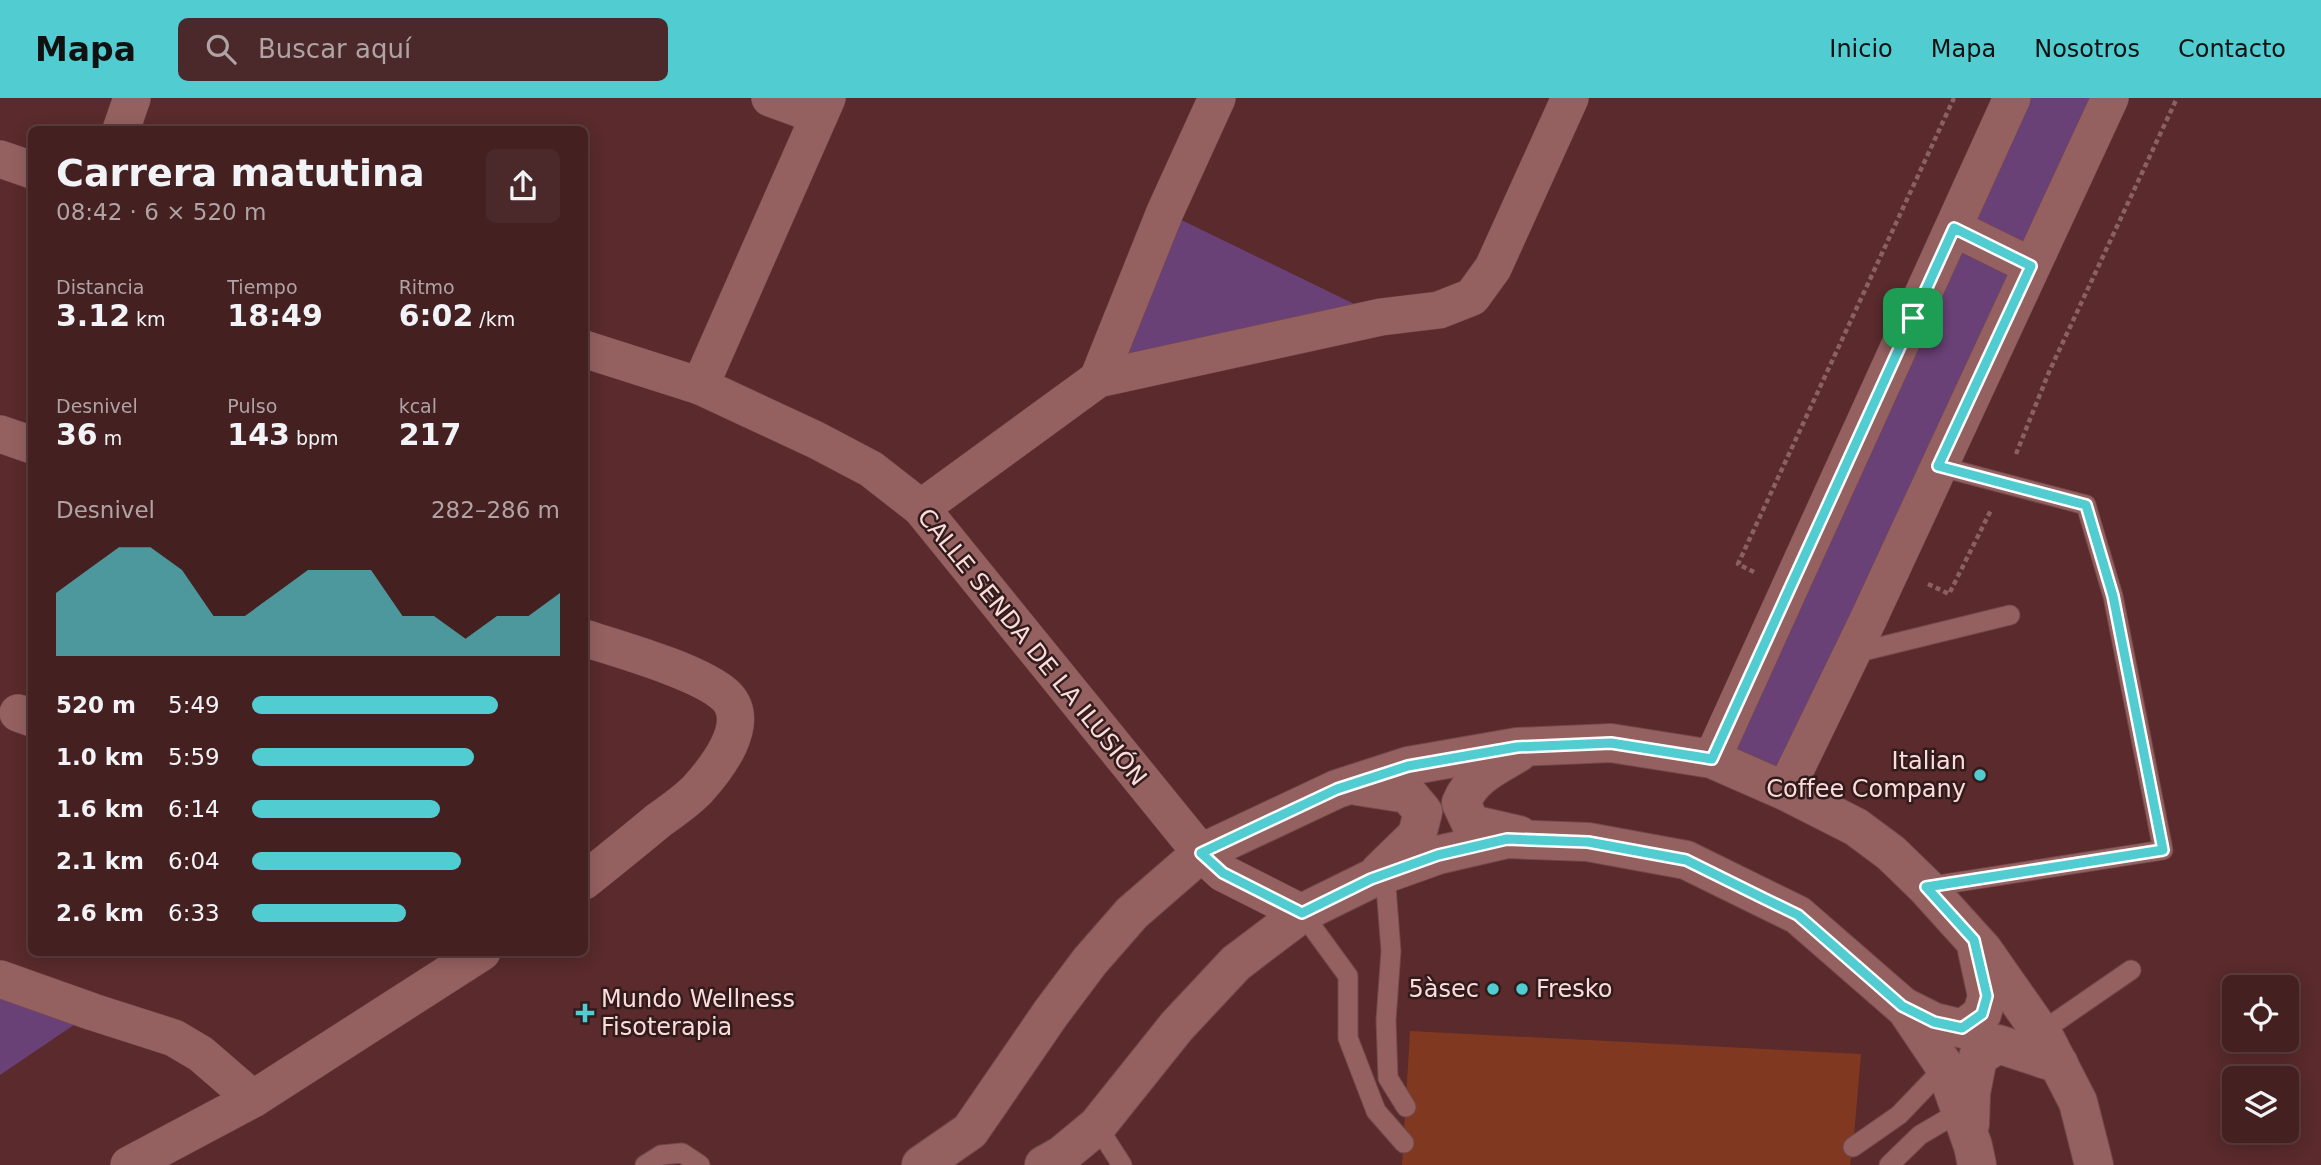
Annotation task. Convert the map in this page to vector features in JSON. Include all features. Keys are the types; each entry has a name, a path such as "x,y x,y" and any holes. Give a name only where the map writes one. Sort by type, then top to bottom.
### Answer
{"street":[{"path":"122,126 132,98"},
{"path":"700,386 823,107 770,98"},
{"path":"1098,379 1165,212 1217,98"},
{"path":"921,508 1098,379 1381,317 1439,310 1472,297 1493,268 1570,98"},
{"path":"1712,759 2012,98"},
{"path":"1785,791 1852,654 2110,98"},
{"path":"0,159 28,169"},
{"path":"1954,228 2031,266"},
{"name":"CALLE SENDA DE LA ILUSIÓN","path":"588,350 700,386 816,440 871,469 921,508 1201,853 1223,873 1302,913"},
{"path":"0,434 28,444"},
{"path":"588,639 681,671 710,684 728,698 736,715 733,737 696,791 588,878"},
{"path":"921,1165 970,1131 1090,961 1132,913 1201,853 1337,789 1408,766 1528,746 1611,743 1712,759 1785,791 1856,827 1891,853 1974,940 2050,1048 2078,1102 2094,1165"},
{"path":"1528,746 1467,788 1461,803 1471,824 1543,840"},
{"path":"1352,785 1408,794 1423,812 1417,835 1378,877"},
{"path":"1044,1165 1097,1126 1177,1026 1236,963 1302,913 1378,877 1438,855 1507,839 1588,842 1686,860 1798,915 1902,1006 1945,1067 1969,1137"},
{"path":"1902,1006 1934,1022 1962,1028 1982,1014 1987,996 1974,940"},
{"path":"129,1165 253,1099 476,956"},
{"path":"0,979 174,1038 201,1054 253,1099"},
{"path":"1969,1137 1971,1093 1978,1057 1998,1044 2050,1048"}],"lane":[{"path":"1926,887 2163,850 2113,596 2086,505 1938,466"},
{"path":"1852,654 2010,615"},
{"path":"1378,877 1391,951 1386,1020 1388,1078 1406,1107"},
{"path":"1302,913 1348,976 1348,1038 1376,1111 1404,1143"},
{"path":"2050,1048 2132,970"},
{"path":"1853,1147 1899,1115 1945,1067"},
{"path":"1097,1126 1122,1165"},
{"path":"1889,1165 1920,1135 1969,1137"},
{"path":"645,1165 661,1155 682,1153 700,1165"}],"path":[{"path":"1791,589 1738,564 1954,98"},
{"path":"2049,372 2177,98"}],"shaded area":[{"path":"2012,98 2110,98 1785,791 1712,759"},
{"path":"1165,212 1381,317 1098,379"},
{"path":"0,979 93,1012 0,1075"}],"building":[{"path":"1410,1031 1861,1054 1850,1165 1402,1165"}],"place":[{"name":"Italian Coffee Company","path":"1980,775"},
{"name":"5àsec","path":"1493,989"},
{"name":"Fresko","path":"1522,989"},
{"name":"Mundo Wellness Fisoterapia","path":"585,1013"}],"route":[{"path":"1954,228 2031,266 1938,466 2086,505 2113,596 2163,850 1926,887 1974,940 1986,985 1987,996 1982,1014 1962,1028 1934,1022 1902,1006 1798,915 1686,860 1588,842 1507,839 1438,855 1371,879 1302,913 1223,873 1201,853 1337,789 1408,766 1517,747 1611,743 1712,759 1913,318 1954,228"}]}
